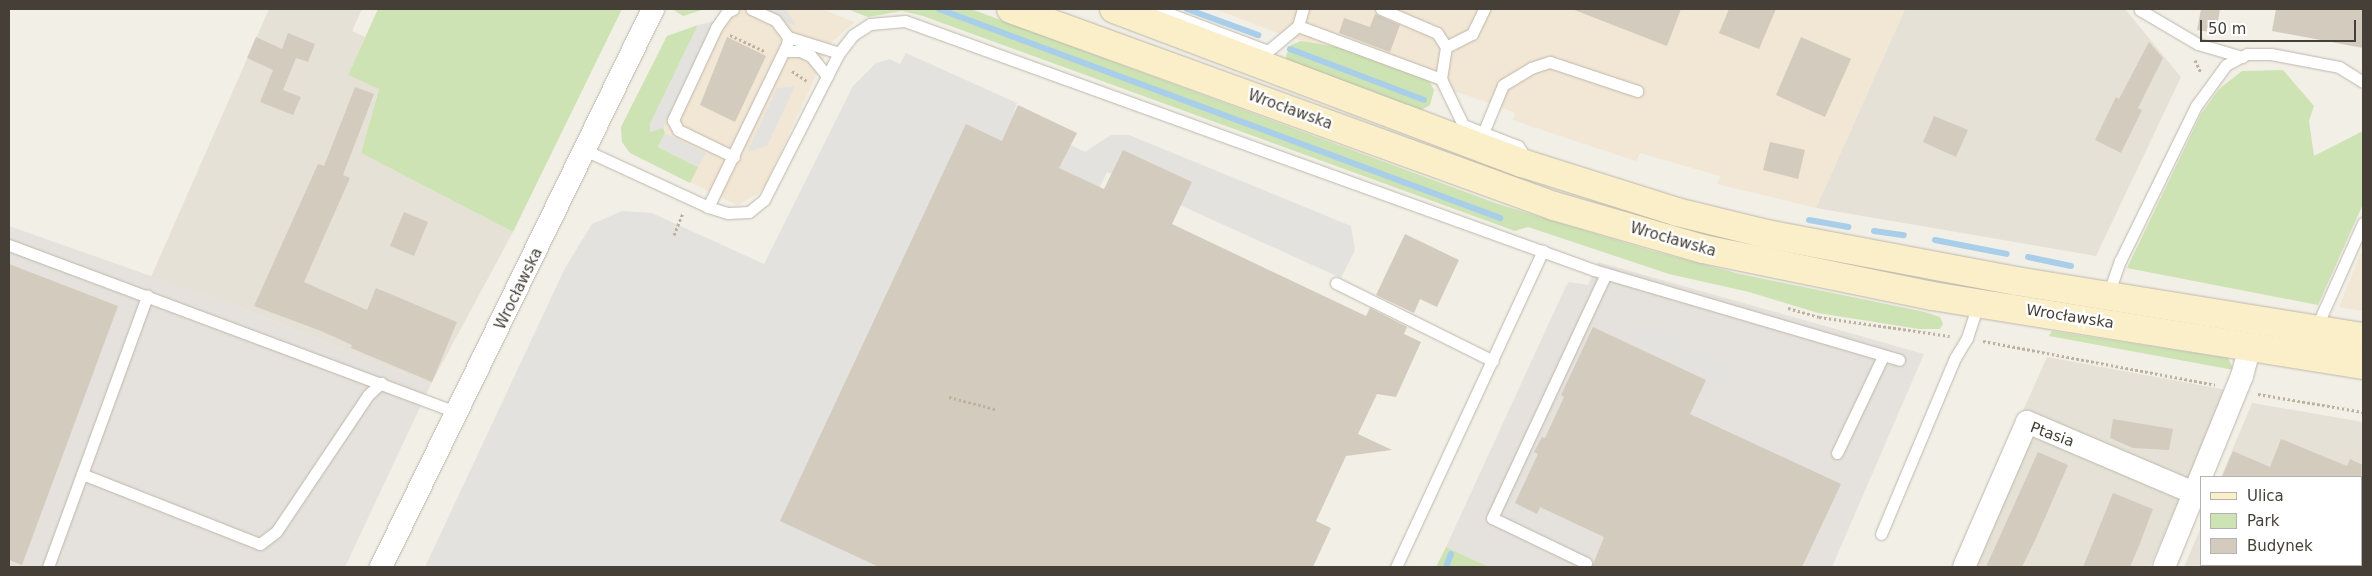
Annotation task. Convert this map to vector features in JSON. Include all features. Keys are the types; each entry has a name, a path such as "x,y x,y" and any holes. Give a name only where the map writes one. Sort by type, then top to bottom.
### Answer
{"main road":[{"name":"Wrocławska","path":"1011,9 1554,206 1703,249 1819,275 1978,303 2363,365"},
{"name":"Wrocławska","path":"1114,9 1531,166 1677,212 1767,234 2108,295 2363,337"}],"street":[{"name":"Wrocławska","path":"381,567 587,151 653,9"},
{"path":"2201,476 2236,390 2250,347"},
{"name":"Ptasia","path":"1964,567 2027,422 2194,493"},
{"path":"2164,567 2200,478"}],"lane":[{"path":"733,9 727,12 716,28 673,120 678,130 734,157"},
{"path":"751,9 775,20 788,37 839,53"},
{"path":"1157,9 1268,51 1298,26 1304,9"},
{"path":"1381,9 1430,29 1446,47"},
{"path":"1446,47 1472,34 1484,9"},
{"path":"2140,10 2198,44 2242,57"},
{"path":"587,151 708,207 728,213 749,212 764,200 839,53 853,35 870,24 893,20 920,26 1606,274 1899,360"},
{"path":"1298,26 1441,79"},
{"path":"708,207 785,51 788,37"},
{"path":"1446,47 1441,79 1463,125 1518,146 1531,166"},
{"path":"785,51 800,51 811,56 827,76"},
{"path":"2108,295 2128,244 2196,106 2226,65 2242,57 2271,54 2314,60 2339,67 2363,82"},
{"path":"1483,133 1503,85 1531,68 1550,62 1636,92"},
{"path":"2316,328 2363,223"},
{"path":"9,245 458,413"},
{"path":"1396,567 1543,252"},
{"path":"1586,563 1492,518 1606,274"},
{"path":"1336,283 1493,361"},
{"path":"48,567 147,296"},
{"path":"1881,534 1955,358 1967,338 1978,303"},
{"path":"1837,453 1883,356"},
{"path":"82,474 260,544 276,532 368,395 381,383"}],"path":[{"path":"2184,36 2208,89"},
{"path":"674,235 685,210"},
{"path":"1780,306 1819,317 1967,338 2236,390 2363,412"},
{"path":"949,397 995,409"}],"shaded area":[{"path":"269,9 362,9 352,31 365,37 348,75 379,88 361,153 513,232 431,384 239,307 151,277"},
{"path":"721,9 821,9 855,22 831,43 766,184 758,194 737,205 630,153 622,142 621,127 667,36 715,21"},
{"path":"757,9 786,9 797,27"},
{"path":"1215,9 1905,9 1816,208 1717,184 1720,176 1640,153 1636,161 1513,120 1515,113 1493,104 1278,33"},
{"path":"1905,9 2125,9 2181,77 2096,256 1816,208"},
{"path":"715,21 663,128 650,132 650,124 698,25"},
{"path":"906,53 1017,103 1013,116 1085,152 1111,135 1129,135 1351,226 1355,250 1341,278 1107,172 919,567 425,567 565,268 592,224 622,211 652,213 764,264 853,86 876,63 890,59 900,64"},
{"path":"795,86 767,146 747,152 777,88"},
{"path":"665,133 706,153 698,167 658,147"},
{"path":"9,226 239,307 431,384 345,567 9,567"},
{"path":"2363,248 2363,311 2339,307"},
{"path":"1598,262 1924,354 1832,567 1490,567 1446,547 1566,286 1569,282 1588,285"},
{"path":"1641,325 1731,367 1724,383 1634,341"},
{"path":"2047,357 2227,390 2150,567 1953,567"},
{"path":"2252,403 2363,422 2363,567 2184,567 2200,529 2200,566 2362,566 2362,476 2221,476"}],"green space":[{"path":"378,9 622,9 513,232 361,153 379,89 348,75"},
{"path":"672,9 705,9 683,16"},
{"path":"847,9 971,9 1498,204 1649,250 1740,274 1925,312 1940,317 1943,324 1940,329 1919,329 1818,313 1749,292 1669,274 1528,227 1515,231 923,16 902,11 868,17"},
{"path":"698,25 650,124 651,131 663,128 665,133 658,147 698,167 690,183 630,153 622,142 621,127 667,36"},
{"path":"1301,41 1338,47 1429,81 1434,90 1430,105 1418,112 1287,64 1286,55 1291,45"},
{"path":"2283,70 2314,106 2309,121 2314,156 2363,131 2363,204 2318,305 2127,268 2201,114 2219,89 2242,71"},
{"path":"2052,331 2228,358 2234,370 2049,336"},
{"path":"1446,547 1476,561 1490,567 1436,567"}],"building":[{"path":"1572,9 1681,9 1667,46"},
{"path":"1729,9 1776,9 1759,49 1719,33"},
{"path":"2201,9 2220,9 2216,33 2197,30"},
{"path":"2276,9 2363,9 2363,48 2272,31"},
{"path":"1375,14 1400,25 1390,52 1339,33 1344,18 1370,27"},
{"path":"288,33 315,44 308,62 296,58 283,90 301,97 293,115 260,102 273,70 247,58 256,37 282,49"},
{"path":"727,37 766,56 735,122 700,105"},
{"path":"1801,37 1851,59 1825,117 1776,95"},
{"path":"2149,42 2163,58 2138,108 2142,110 2121,153 2095,140 2116,97 2119,99"},
{"path":"355,87 374,94 343,175 350,178 304,282 367,310 376,288 457,322 432,382 351,348 352,345 321,331 254,306 318,164 324,166"},
{"path":"1018,105 1077,133 1059,168 1104,189 1123,150 1192,182 1172,224 1366,316 1370,308 1407,327 1404,334 1421,342 1396,397 1377,394 1358,434 1392,450 1346,456 1316,521 1331,528 1313,567 879,567 780,521 966,124 1002,141"},
{"path":"1934,116 1968,130 1956,157 1923,142"},
{"path":"1770,142 1805,150 1798,179 1763,170"},
{"path":"404,212 428,222 414,256 390,246"},
{"path":"1405,234 1459,260 1437,307 1420,299 1414,313 1376,295"},
{"path":"9,264 118,306 22,565 9,560"},
{"path":"1593,327 1706,380 1690,414 1841,484 1802,567 1592,567 1604,537 1540,507 1537,514 1515,503 1538,454 1534,452 1542,437 1545,438 1564,397 1561,395"},
{"path":"2113,419 2173,429 2169,450 2133,448 2110,438"},
{"path":"2281,439 2347,466 2350,459 2363,465 2363,477 2222,476 2233,451 2270,467"},
{"path":"2038,452 2068,465 2037,536 2022,567 1986,567"},
{"path":"2113,493 2153,509 2139,546 2130,567 2083,567"}],"waterway":[{"path":"939,9 1500,218"},
{"path":"1187,9 1258,35"},
{"path":"1290,49 1424,100"},
{"path":"1809,220 1848,227"},
{"path":"1874,231 1904,235"},
{"path":"1935,240 2007,254"},
{"path":"2028,257 2071,266"},
{"path":"1446,567 1451,554"}]}
